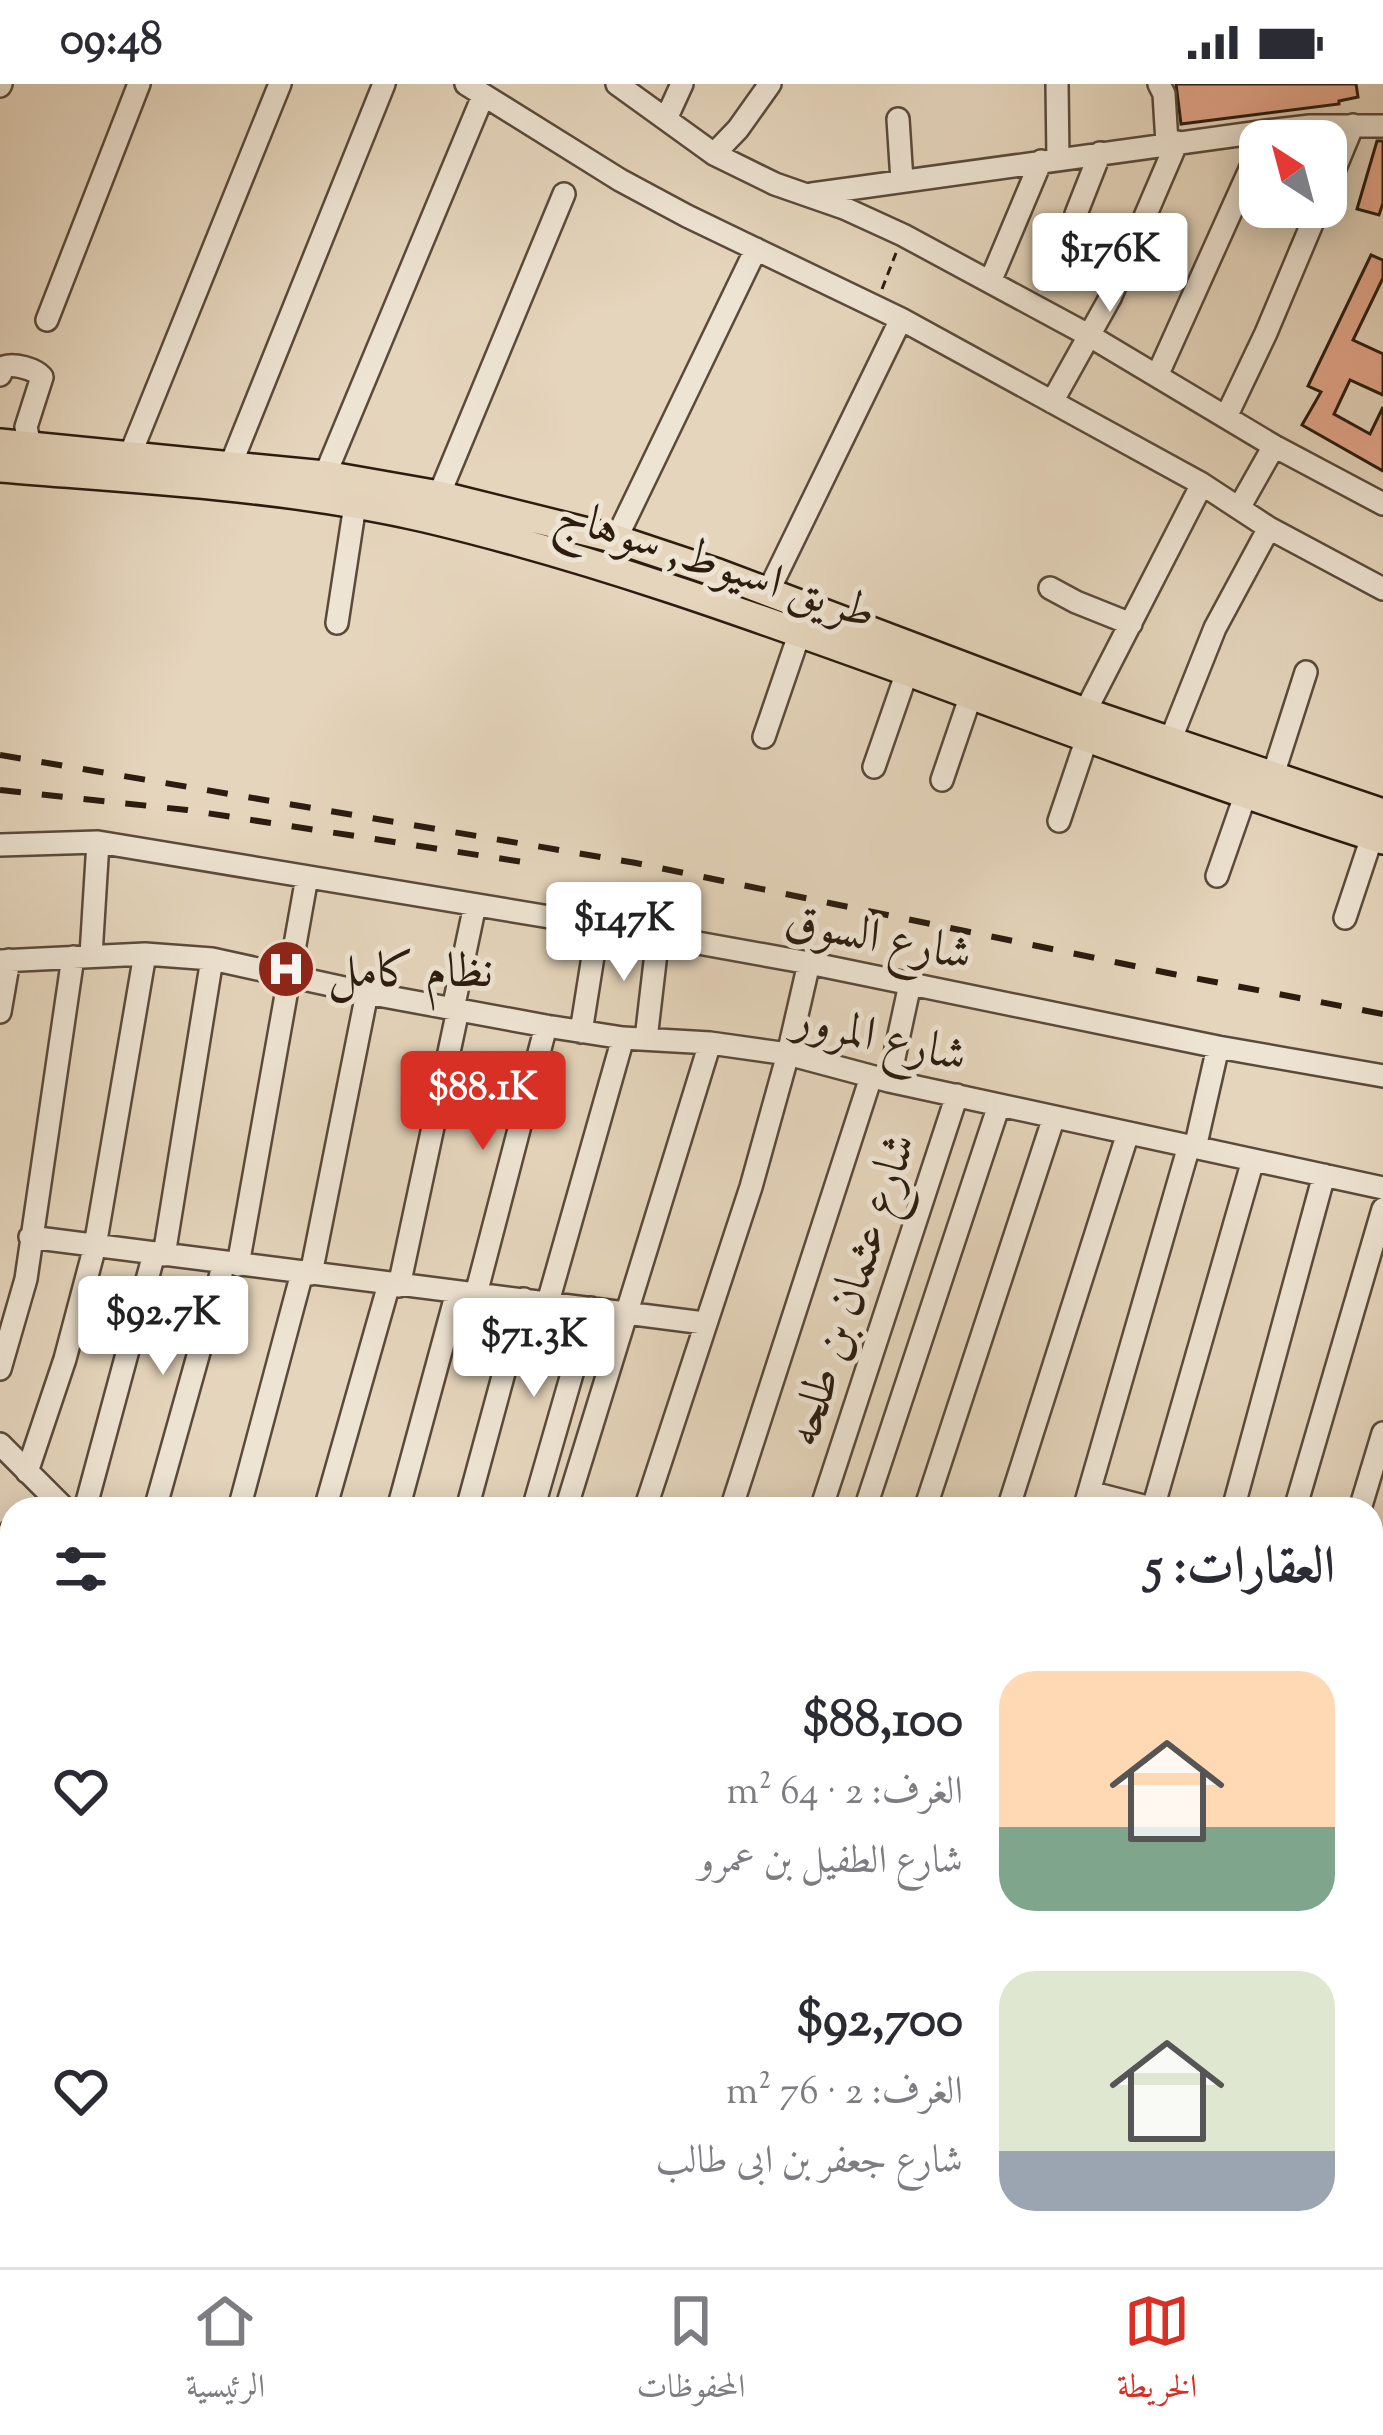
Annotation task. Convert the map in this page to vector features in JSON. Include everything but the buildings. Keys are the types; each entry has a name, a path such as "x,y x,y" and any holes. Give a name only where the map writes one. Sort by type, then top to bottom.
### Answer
{"main road":[{"name":"طريق اسيوط, سوهاج","path":"0,443 19,462 514,528 580,544 677,589 971,695 1171,741 1273,776 1380,830"},
{"name":"طريق اسيوط, سوهاج","path":"19,462 130,455 325,475 439,495 514,528"},
{"name":"طريق اسيوط, سوهاج","path":"580,544 616,539 768,592 1246,793 1380,830"}],"street":[{"path":"47,320 139,84"},
{"path":"130,455 280,84"},
{"path":"231,464 384,84"},
{"path":"617,84 714,154 903,235 1383,504"},
{"path":"666,119 682,84"},
{"path":"714,154 739,129 770,84"},
{"path":"990,282 1049,160 1057,84"},
{"path":"1052,402 1110,298 1172,142 1160,84"},
{"path":"325,475 488,92 620,180 901,319 1383,589"},
{"path":"898,119 902,181"},
{"path":"1347,139 1353,125"},
{"path":"1347,126 1383,126"},
{"path":"806,195 1172,142 1239,141"},
{"path":"1076,214 1100,153"},
{"path":"1156,376 1239,193"},
{"path":"439,495 564,194"},
{"path":"1226,417 1310,228"},
{"path":"616,539 757,249"},
{"path":"768,592 901,319"},
{"path":"0,376 4,367 12,365 40,374 19,462"},
{"path":"1239,508 1274,446"},
{"path":"1059,821 1086,725 1131,623 1202,484"},
{"path":"337,623 356,505"},
{"path":"1171,741 1215,628 1268,528"},
{"path":"1051,588 1131,623"},
{"path":"764,737 800,632"},
{"path":"874,767 907,672"},
{"path":"1273,776 1306,672"},
{"path":"942,780 971,695"},
{"path":"1217,876 1246,793"},
{"path":"1345,918 1380,830"},
{"path":"0,1369 26,1279 98,842"},
{"name":"شارع السوق","path":"0,845 98,842 598,925 1383,1076"},
{"path":"159,1497 231,1264 307,877"},
{"path":"329,1497 394,1285 475,905"},
{"path":"581,1032 598,925"},
{"path":"548,1302 634,1038 658,936"},
{"path":"27,1472 65,1359 95,1246 145,954"},
{"name":"شارع المرور","path":"5,961 145,954 212,959 367,994 581,1032 788,1054 880,1079 1383,1188"},
{"path":"88,1497 159,1255 212,959"},
{"path":"0,1012 5,961"},
{"path":"649,1497 751,1187 809,963"},
{"path":"735,1497 910,983"},
{"path":"242,1497 307,1273 367,994"},
{"path":"402,1497 546,1026"},
{"path":"570,1497 710,1043"},
{"path":"1087,1497 1192,1147 1217,1047"},
{"name":"شارع عثمان بن طلحه","path":"825,1497 956,1095"},
{"path":"869,1497 999,1105"},
{"path":"930,1497 1054,1117"},
{"path":"1012,1497 1128,1133"},
{"path":"1157,1497 1253,1160"},
{"path":"1236,1497 1324,1175"},
{"path":"1299,1497 1383,1209"},
{"path":"31,1238 704,1323"},
{"path":"470,1497 524,1299"},
{"path":"536,1497 591,1308"},
{"path":"1364,1497 1383,1433"},
{"path":"0,1444 52,1497"},
{"path":"42,1497 47,1492"}],"path":[{"path":"875,307 903,235"}],"railway":[{"path":"0,755 636,863 1383,1014"},
{"path":"0,790 187,810 523,862"}],"place":[{"name":"نظام كامل","path":"286,969"}]}
